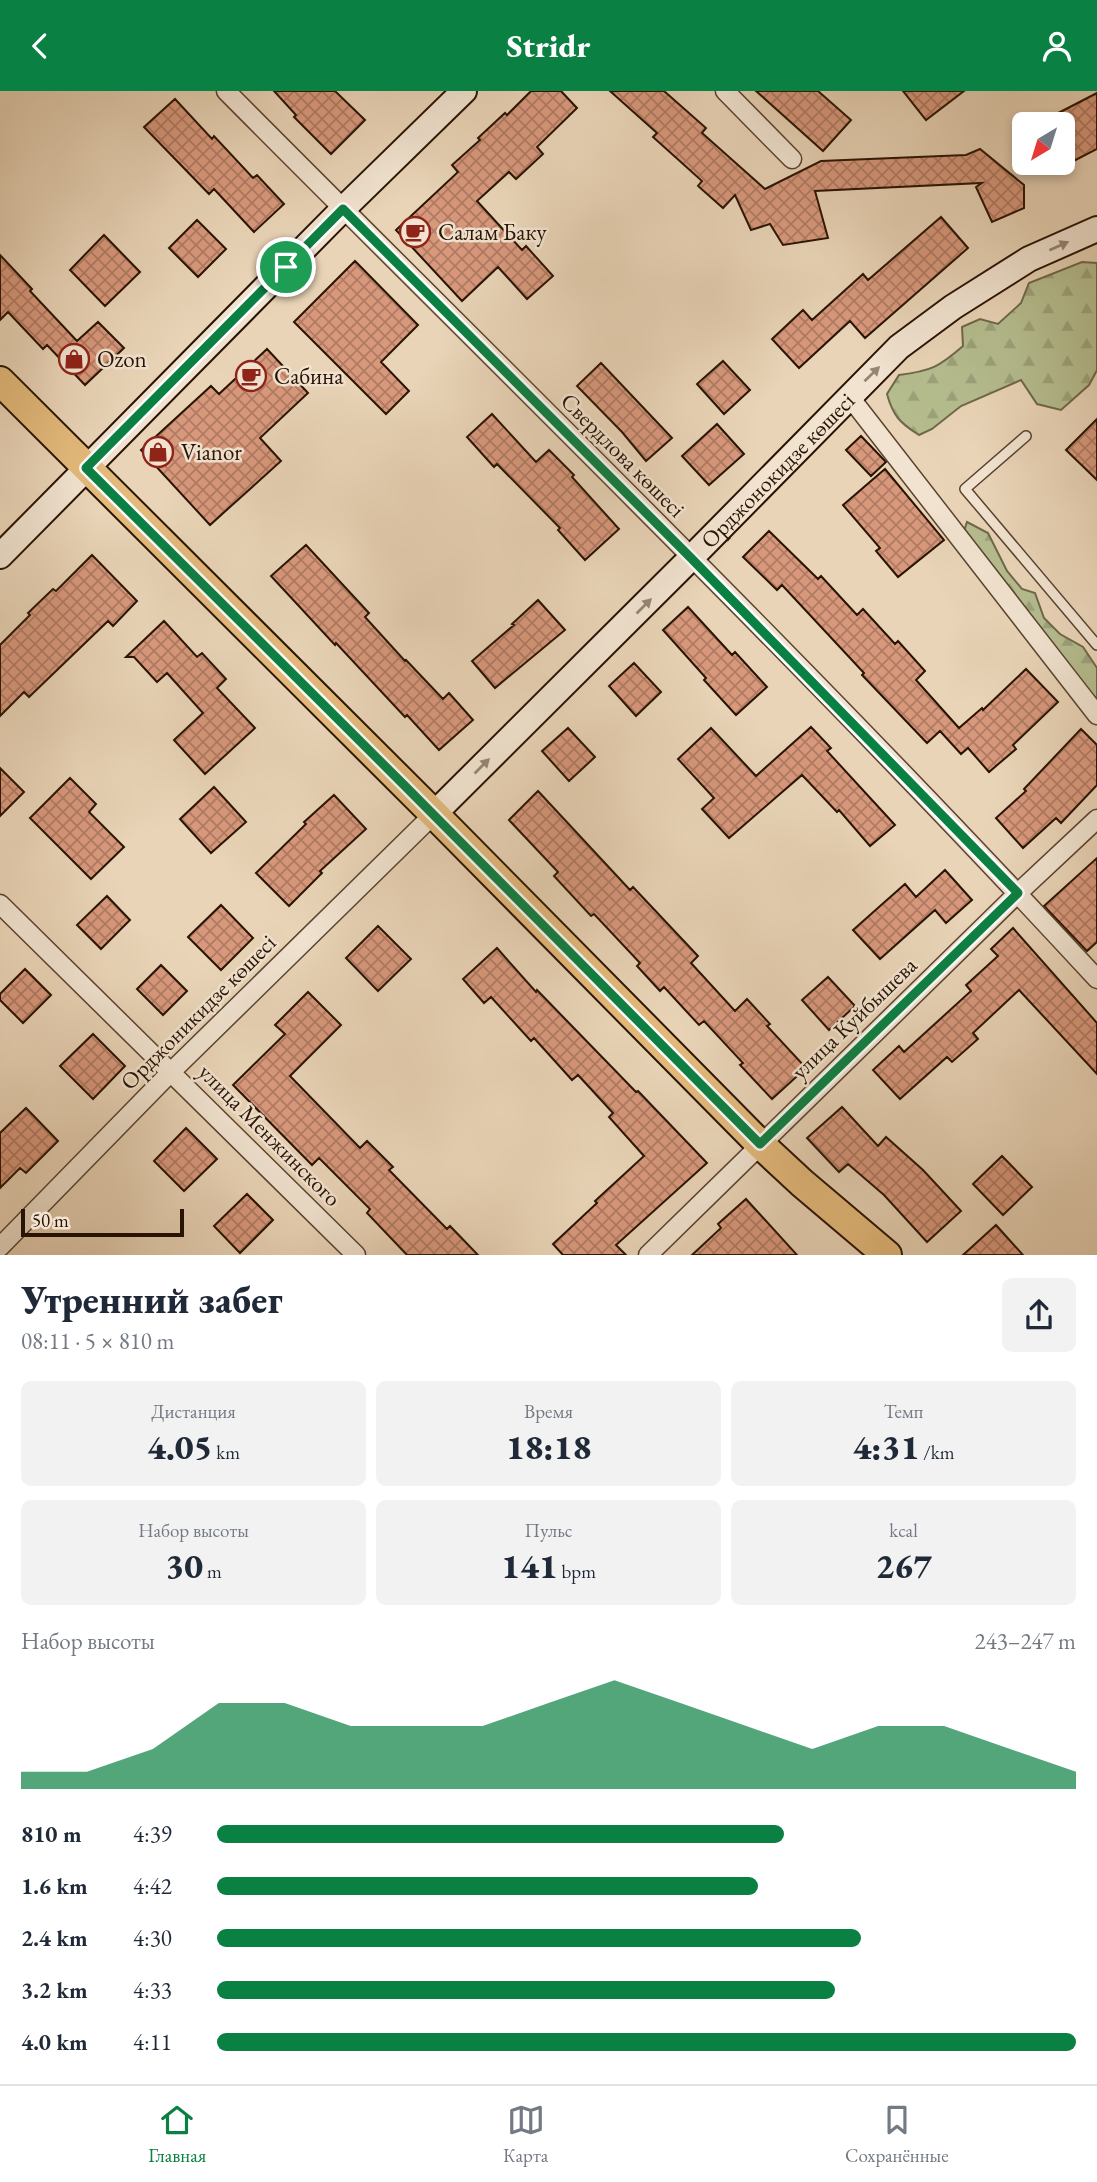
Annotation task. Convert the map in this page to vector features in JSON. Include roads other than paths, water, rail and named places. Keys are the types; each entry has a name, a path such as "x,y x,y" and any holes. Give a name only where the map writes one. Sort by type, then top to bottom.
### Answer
{"main road":[{"path":"0,556 343,209 464,91"},
{"name":"Орджонокидзе көшесі","path":"434,814 899,347 953,307 1029,259 1097,229"},
{"path":"0,381 760,1144 887,1255"}],"street":[{"name":"Свердлова көшесі","path":"226,91 691,558 1018,893 1097,979"},
{"path":"725,91 792,159"},
{"path":"849,395 1097,715"},
{"name":"Орджоникидзе көшесі","path":"0,1247 171,1072 434,814"},
{"name":"улица Куйбышева","path":"648,1255 1097,819"},
{"name":"улица Менжинского","path":"0,904 356,1255"}],"lane":[{"path":"1026,436 965,489 1097,645"}],"place":[{"name":"Салам Баку","path":"415,232"},
{"name":"Ozon","path":"74,359"},
{"name":"Сабина","path":"251,376"},
{"name":"Vianor","path":"158,452"}]}
